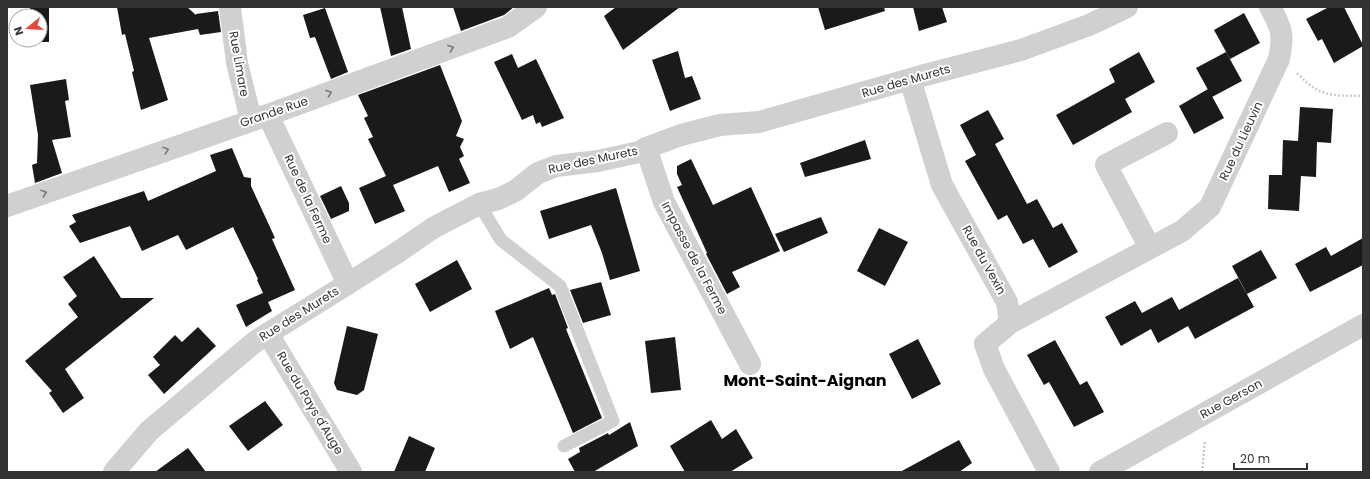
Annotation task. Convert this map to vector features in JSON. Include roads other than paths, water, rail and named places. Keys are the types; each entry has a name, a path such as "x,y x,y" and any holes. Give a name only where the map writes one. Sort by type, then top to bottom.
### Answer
{"street":[{"name":"Rue Limare","path":"230,7 237,62 259,118"},
{"name":"Grande Rue","path":"7,206 259,118 508,27 536,7"},
{"name":"Rue des Murets","path":"114,472 149,431 256,341 395,254 433,228 479,204 498,199 515,191 538,173 556,166 598,162 639,152 681,135 720,125 760,122 910,79 1021,50 1089,25 1127,7"},
{"name":"Rue du Lieuvin","path":"1010,323 1182,231 1210,207 1279,59 1282,42 1280,24 1270,7"},
{"name":"Rue du Vexin","path":"910,79 942,185 1007,302 1010,323"},
{"name":"Rue de la Ferme","path":"259,118 348,284"},
{"path":"1150,248 1106,165 1167,133"},
{"name":"Impasse de la Ferme","path":"646,148 664,202 750,364"},
{"path":"1010,323 985,344 994,369 1049,472"},
{"name":"Rue Gerson","path":"1100,472 1363,325"},
{"name":"Rue du Pays d'Auge","path":"268,334 351,472"}],"lane":[{"path":"479,204 502,240 560,286 613,421 564,446"}],"district":[{"name":"Mont-Saint-Aignan","path":"805,380"}]}
